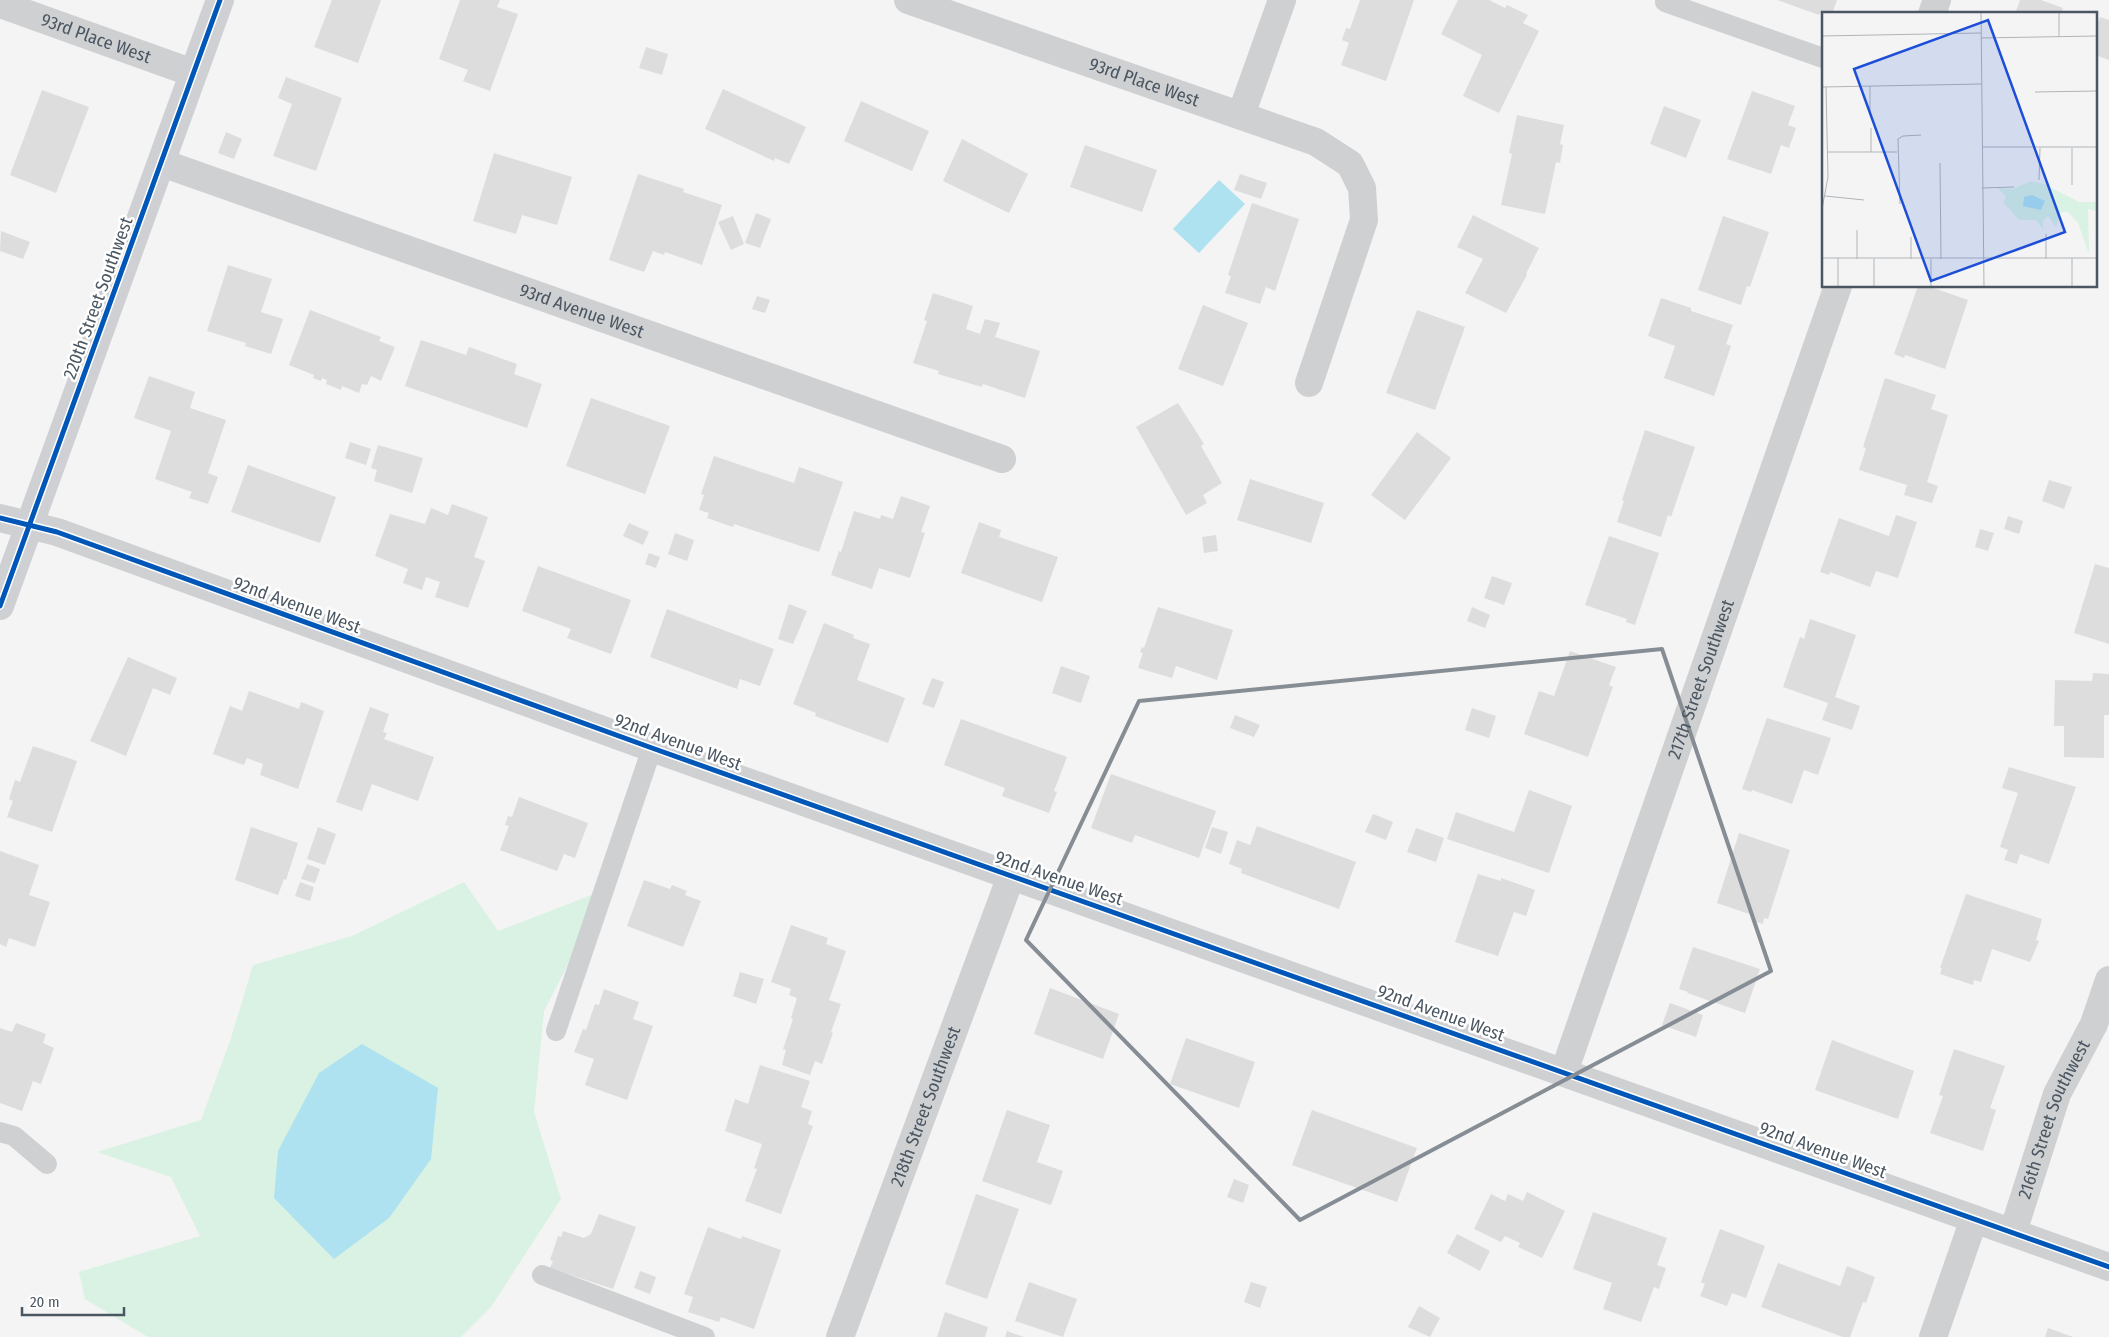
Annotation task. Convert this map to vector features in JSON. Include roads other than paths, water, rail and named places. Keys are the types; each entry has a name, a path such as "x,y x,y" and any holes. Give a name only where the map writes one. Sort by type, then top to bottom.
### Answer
{"main road":[{"name":"220th Street Southwest","path":"0,606 220,0"}],"street":[{"name":"93rd Place West","path":"908,0 1316,142 1350,164 1362,188 1364,220 1309,383"},
{"path":"1241,115 1282,0"},
{"path":"1933,12 1937,0"},
{"name":"93rd Place West","path":"0,4 193,73"},
{"name":"93rd Avenue West","path":"162,163 1002,458"},
{"name":"217th Street Southwest","path":"1564,1072 1837,288"},
{"name":"92nd Avenue West","path":"0,518 57,532 652,748 2109,1267"},
{"name":"218th Street Southwest","path":"840,1337 1011,876"},
{"name":"216th Street Southwest","path":"2013,1232 2057,1094 2094,1024 2109,980"},
{"path":"1933,1337 1974,1219"}],"lane":[{"path":"1665,2 1822,58"},
{"path":"556,1031 652,748"},
{"path":"0,1132 14,1136 47,1164"},
{"path":"542,1275 705,1337"}],"water":[{"path":"1219,180 1245,204 1199,253 1173,229"},
{"path":"362,1044 438,1088 431,1159 389,1218 334,1259 274,1198 278,1151 319,1073"}]}
